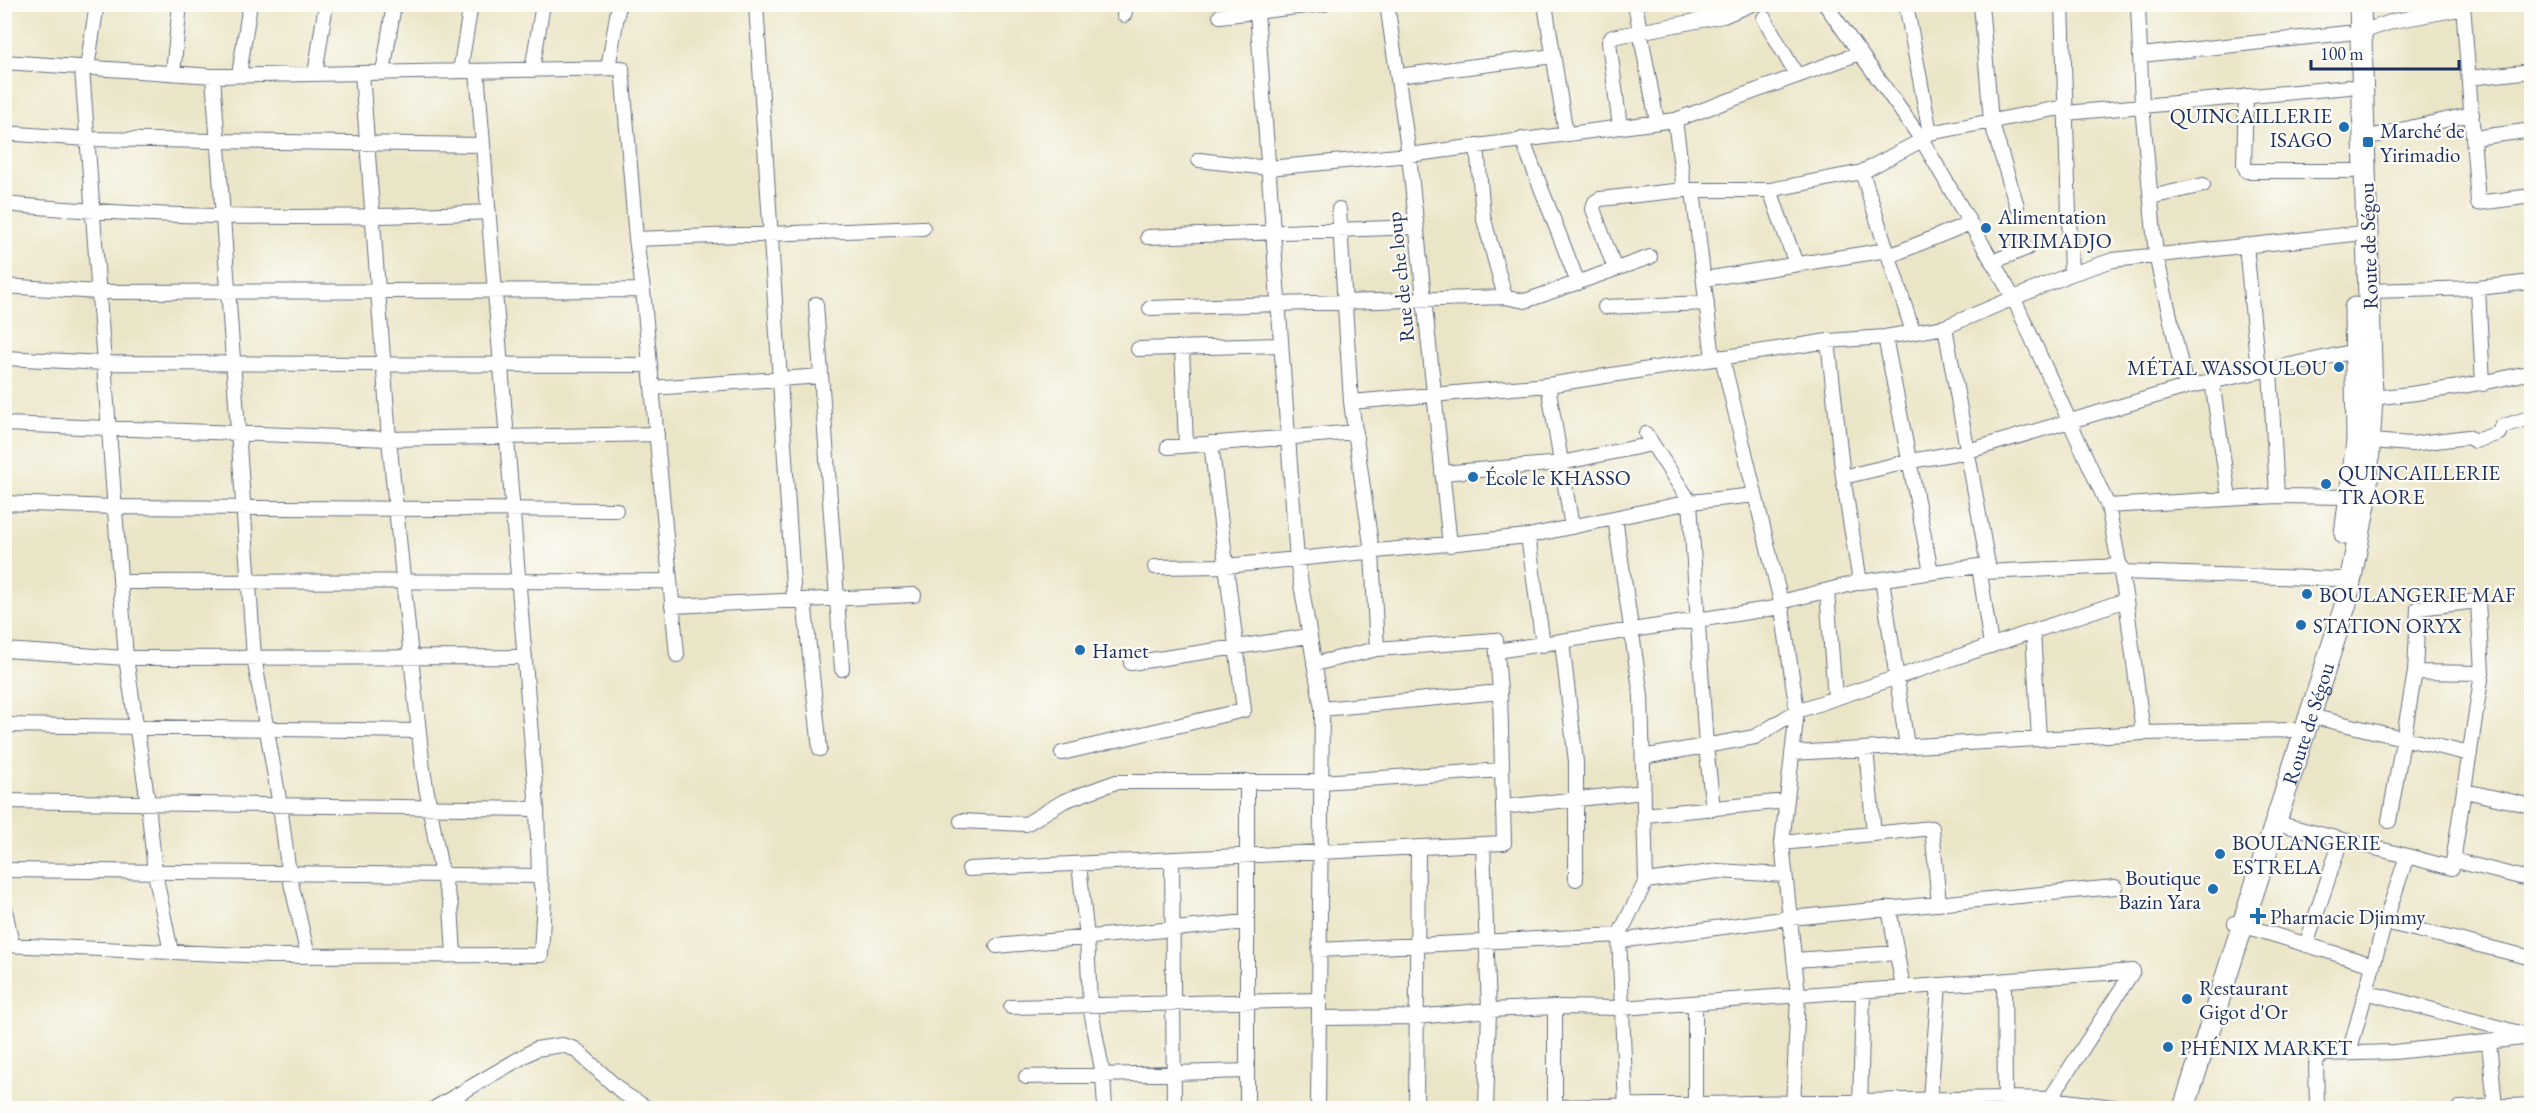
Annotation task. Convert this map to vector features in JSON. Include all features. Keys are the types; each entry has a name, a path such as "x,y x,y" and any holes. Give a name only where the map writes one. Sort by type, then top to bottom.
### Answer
{"highway":[{"name":"Route de Ségou","path":"2171,1108 2276,823 2346,603 2366,499 2372,398 2365,138 2354,33 2347,4"},
{"name":"Route de Ségou","path":"2184,1108 2338,579 2352,497 2357,441 2349,87 2354,33 2360,4"}],"street":[{"path":"97,4 84,68 87,140 114,507 126,658 148,803 155,873 171,952"},
{"path":"173,73 180,4"},
{"path":"239,75 250,4"},
{"path":"315,74 326,4"},
{"path":"383,73 394,4"},
{"path":"460,71 471,4"},
{"path":"532,70 543,4"},
{"path":"608,68 619,4"},
{"path":"756,4 780,379 799,600 820,748"},
{"path":"1220,16 1324,4"},
{"name":"Rue de che loup","path":"1387,4 1409,154 1450,545"},
{"path":"1545,4 1566,134"},
{"path":"1635,4 1657,122"},
{"path":"1620,127 1609,42 1612,37 1723,16 1752,4"},
{"path":"1825,4 1860,53 1926,136 1970,223 2014,299 2109,506 2126,600 2143,733"},
{"path":"1906,4 1926,136"},
{"path":"1981,4 1991,121 2017,206"},
{"path":"2062,4 2071,274"},
{"path":"2138,4 2142,106 2156,255 2186,387"},
{"path":"2141,56 2354,33 2394,21 2464,6 2478,203 2532,196"},
{"path":"1257,12 1296,560 1322,709 1318,1108"},
{"path":"1764,18 1797,76"},
{"path":"1199,160 1268,168 1409,154 1675,120 1860,53"},
{"path":"1398,76 1553,56"},
{"path":"4,62 213,76 622,68 636,239 643,290 677,655"},
{"path":"4,904 8,945 308,956 542,955 544,898 539,876 537,808 477,71"},
{"path":"2469,78 2532,71"},
{"path":"362,73 389,440 411,657 423,770 442,876 451,904 454,955"},
{"path":"213,76 254,657 280,805 289,874 308,956"},
{"path":"1615,269 1593,209 1595,202 1600,199 1688,190 1770,190 1862,172 1926,136 1991,121 2066,110 2142,106 2349,87"},
{"path":"2246,96 2244,165 2247,171 2352,171"},
{"path":"2365,138 2472,114"},
{"path":"1675,120 1718,358 1755,495 1781,604 1797,711 1782,843 1798,995 1793,1105"},
{"path":"2474,138 2532,130"},
{"path":"4,133 87,140 483,145"},
{"path":"1522,139 1578,283"},
{"path":"1477,145 1483,216 1504,297"},
{"path":"1862,172 1913,332"},
{"path":"2151,197 2203,185"},
{"path":"1770,190 1796,264"},
{"path":"4,204 92,212 372,218 489,212"},
{"path":"1339,209 1351,402 1372,552 1377,649"},
{"path":"1704,279 1796,264 1888,253 1970,223"},
{"path":"1148,237 1416,227"},
{"path":"636,239 924,228"},
{"path":"1351,402 1548,384 1827,341 1885,337 1945,327 2071,274 2113,260 2354,234"},
{"path":"2246,245 2264,370 2277,496"},
{"path":"1992,262 2027,248"},
{"path":"1150,308 1504,297 1525,301 1650,257"},
{"path":"2369,291 2478,288 2532,282"},
{"path":"4,286 98,292 643,290"},
{"path":"2478,288 2483,384"},
{"path":"1605,307 1707,303"},
{"path":"816,304 842,669"},
{"path":"1945,327 1968,451 1985,571 1991,646"},
{"path":"1885,337 1911,460 1931,572"},
{"path":"1827,341 1843,477 1860,582"},
{"path":"1138,349 1281,345"},
{"path":"1182,348 1186,445"},
{"path":"1843,477 1911,460 1968,451 2186,387 2356,351"},
{"path":"4,358 104,363 650,365"},
{"path":"2372,398 2430,393 2483,384 2532,372"},
{"path":"652,388 821,376"},
{"path":"2212,381 2229,498"},
{"path":"1548,384 1572,527"},
{"path":"2371,441 2411,444 2468,437 2475,441 2499,433 2501,427 2532,417"},
{"path":"4,424 389,440 657,435"},
{"path":"1168,447 1356,432"},
{"path":"1442,473 1561,463 1649,439 1690,502 1706,746 1713,809"},
{"path":"1062,753 1244,710 1211,443"},
{"path":"1155,567 1226,566 1528,536 1690,502 1755,495"},
{"path":"2109,506 2277,496 2352,497"},
{"path":"4,503 114,507 616,510"},
{"path":"1615,518 1641,696 1646,881 1619,938 1626,1107"},
{"path":"1528,536 1543,645"},
{"path":"1497,651 1699,622 1781,604 1860,582 1979,566 1985,571 2121,569 2338,579"},
{"path":"1882,579 1907,746"},
{"path":"120,582 670,581"},
{"path":"1827,591 1834,698"},
{"path":"672,606 914,595"},
{"path":"1643,757 1755,737 1797,711 2126,600"},
{"path":"2276,823 2452,868 2482,673 2478,601 2418,608 2415,672 2389,821"},
{"path":"2032,632 2039,739"},
{"path":"1131,663 1309,636"},
{"path":"969,869 1504,843 1500,692 1496,639 1377,649 1314,664"},
{"path":"1562,642 1575,762 1576,879"},
{"path":"4,650 126,658 525,657"},
{"path":"2415,672 2482,673"},
{"path":"1322,709 1500,692"},
{"path":"2310,716 2470,753"},
{"path":"4,725 419,731"},
{"path":"1792,753 2143,733 2293,730"},
{"path":"1866,749 1874,834"},
{"path":"961,821 1026,824 1064,801 1116,782 1321,782 1502,770"},
{"path":"1247,781 1247,1108"},
{"path":"2465,791 2532,806"},
{"path":"1503,807 1644,792"},
{"path":"4,801 537,808"},
{"path":"1644,815 1787,801"},
{"path":"1782,843 1932,828 1939,904"},
{"path":"2306,945 2341,840"},
{"path":"1483,844 1489,1010 1486,1108"},
{"path":"1416,1108 1418,848"},
{"path":"2349,1053 2385,922 2407,856"},
{"path":"1172,859 1174,1108"},
{"path":"2453,860 2532,880"},
{"path":"1080,864 1090,1005 1103,1075 1105,1108"},
{"path":"4,870 539,876"},
{"path":"1646,881 1718,872 1785,875"},
{"path":"1319,950 1486,941 1619,938 1790,918 2115,887"},
{"path":"1889,908 1903,988"},
{"path":"997,946 1247,922"},
{"path":"2385,922 2532,958"},
{"path":"2238,924 2373,965"},
{"path":"1794,960 1897,953"},
{"path":"1319,1018 1417,1017 1555,1007 1622,1008 2133,971 2047,1104"},
{"path":"2004,981 2005,1098"},
{"path":"1936,1102 1939,985"},
{"path":"1860,1105 1863,991"},
{"path":"2366,992 2532,1037"},
{"path":"1011,1006 1319,1000"},
{"path":"1695,1002 1695,1106"},
{"path":"1555,1007 1555,1108 1860,1105 2005,1098 2047,1104 2121,1108"},
{"path":"2317,1108 2316,1060 2324,1054 2394,1052 2532,1037"},
{"path":"2489,1042 2495,1107"},
{"path":"435,1108 536,1049 562,1045 574,1049 624,1093 647,1108"},
{"path":"1026,1077 1247,1071"},
{"path":"2459,1108 2532,1105"}],"place":[{"name":"QUINCAILLERIE ISAGO","path":"2344,127"},
{"name":"Marché de Yirimadio","path":"2368,142"},
{"name":"Alimentation YIRIMADJO","path":"1986,228"},
{"name":"MÉTAL WASSOULOU","path":"2339,367"},
{"name":"École le KHASSO","path":"1473,477"},
{"name":"QUINCAILLERIE TRAORE","path":"2326,484"},
{"name":"BOULANGERIE MAF","path":"2307,594"},
{"name":"STATION ORYX","path":"2301,625"},
{"name":"Hamet","path":"1080,650"},
{"name":"BOULANGERIE ESTRELA","path":"2220,854"},
{"name":"Boutique Bazin Yara","path":"2213,889"},
{"name":"Pharmacie Djimmy","path":"2258,916"},
{"name":"Restaurant Gigot d'Or","path":"2187,999"},
{"name":"PHÉNIX MARKET","path":"2168,1047"}]}
